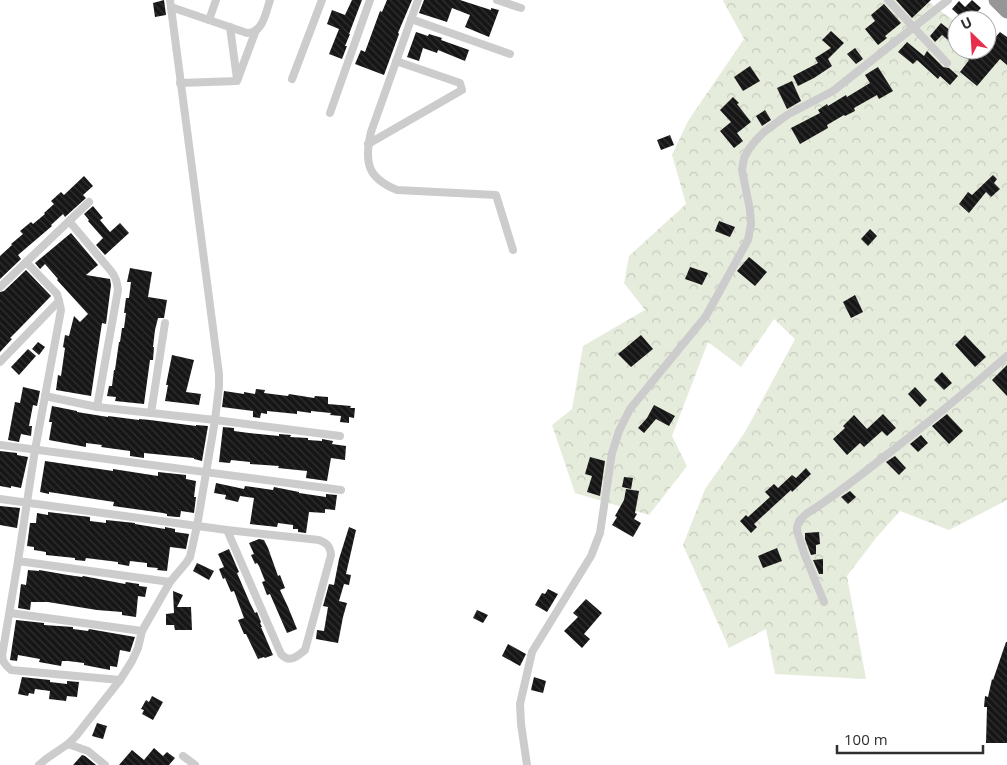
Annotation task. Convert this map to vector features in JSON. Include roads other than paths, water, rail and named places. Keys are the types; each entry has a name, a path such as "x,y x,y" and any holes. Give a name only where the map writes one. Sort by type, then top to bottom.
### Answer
{"highway":[{"path":"996,0 1007,11"}],"street":[{"path":"209,20 216,0"},
{"path":"39,765 72,740 120,680 138,648 142,631 170,582 190,557 197,526 219,387 170,4 209,20 252,33 264,21 270,0"},
{"path":"292,79 322,0"},
{"path":"330,113 370,0"},
{"path":"418,0 371,132 368,144 368,160 372,172 384,184 397,190 496,195 513,250"},
{"path":"497,0 521,8"},
{"path":"888,0 947,63"},
{"path":"527,765 520,724 520,704 532,652 591,556 600,533 612,453 619,431 630,409 706,316 748,240 751,224 742,170 744,158 749,149 764,132 787,115 833,91 948,0"},
{"path":"411,19 510,54"},
{"path":"230,27 237,81"},
{"path":"237,81 256,30"},
{"path":"368,144 462,90 460,83 396,61"},
{"path":"180,83 237,81"},
{"path":"0,287 89,202"},
{"path":"69,221 116,277 118,283 97,406"},
{"path":"26,262 56,294 60,301 61,310 35,450 18,561 15,614 2,656 3,662 10,670 120,680"},
{"path":"0,362 60,301"},
{"path":"151,413 165,323"},
{"path":"824,602 804,554 797,531 799,521 903,442 1007,356"},
{"path":"45,396 97,406 340,436"},
{"path":"0,445 341,490"},
{"path":"0,499 227,530 319,540 326,543 329,546 331,555 305,650 293,658 286,659 281,654 227,530"},
{"path":"18,561 170,582"},
{"path":"15,614 142,631"},
{"path":"72,740 105,765"},
{"path":"183,756 194,765"}]}
